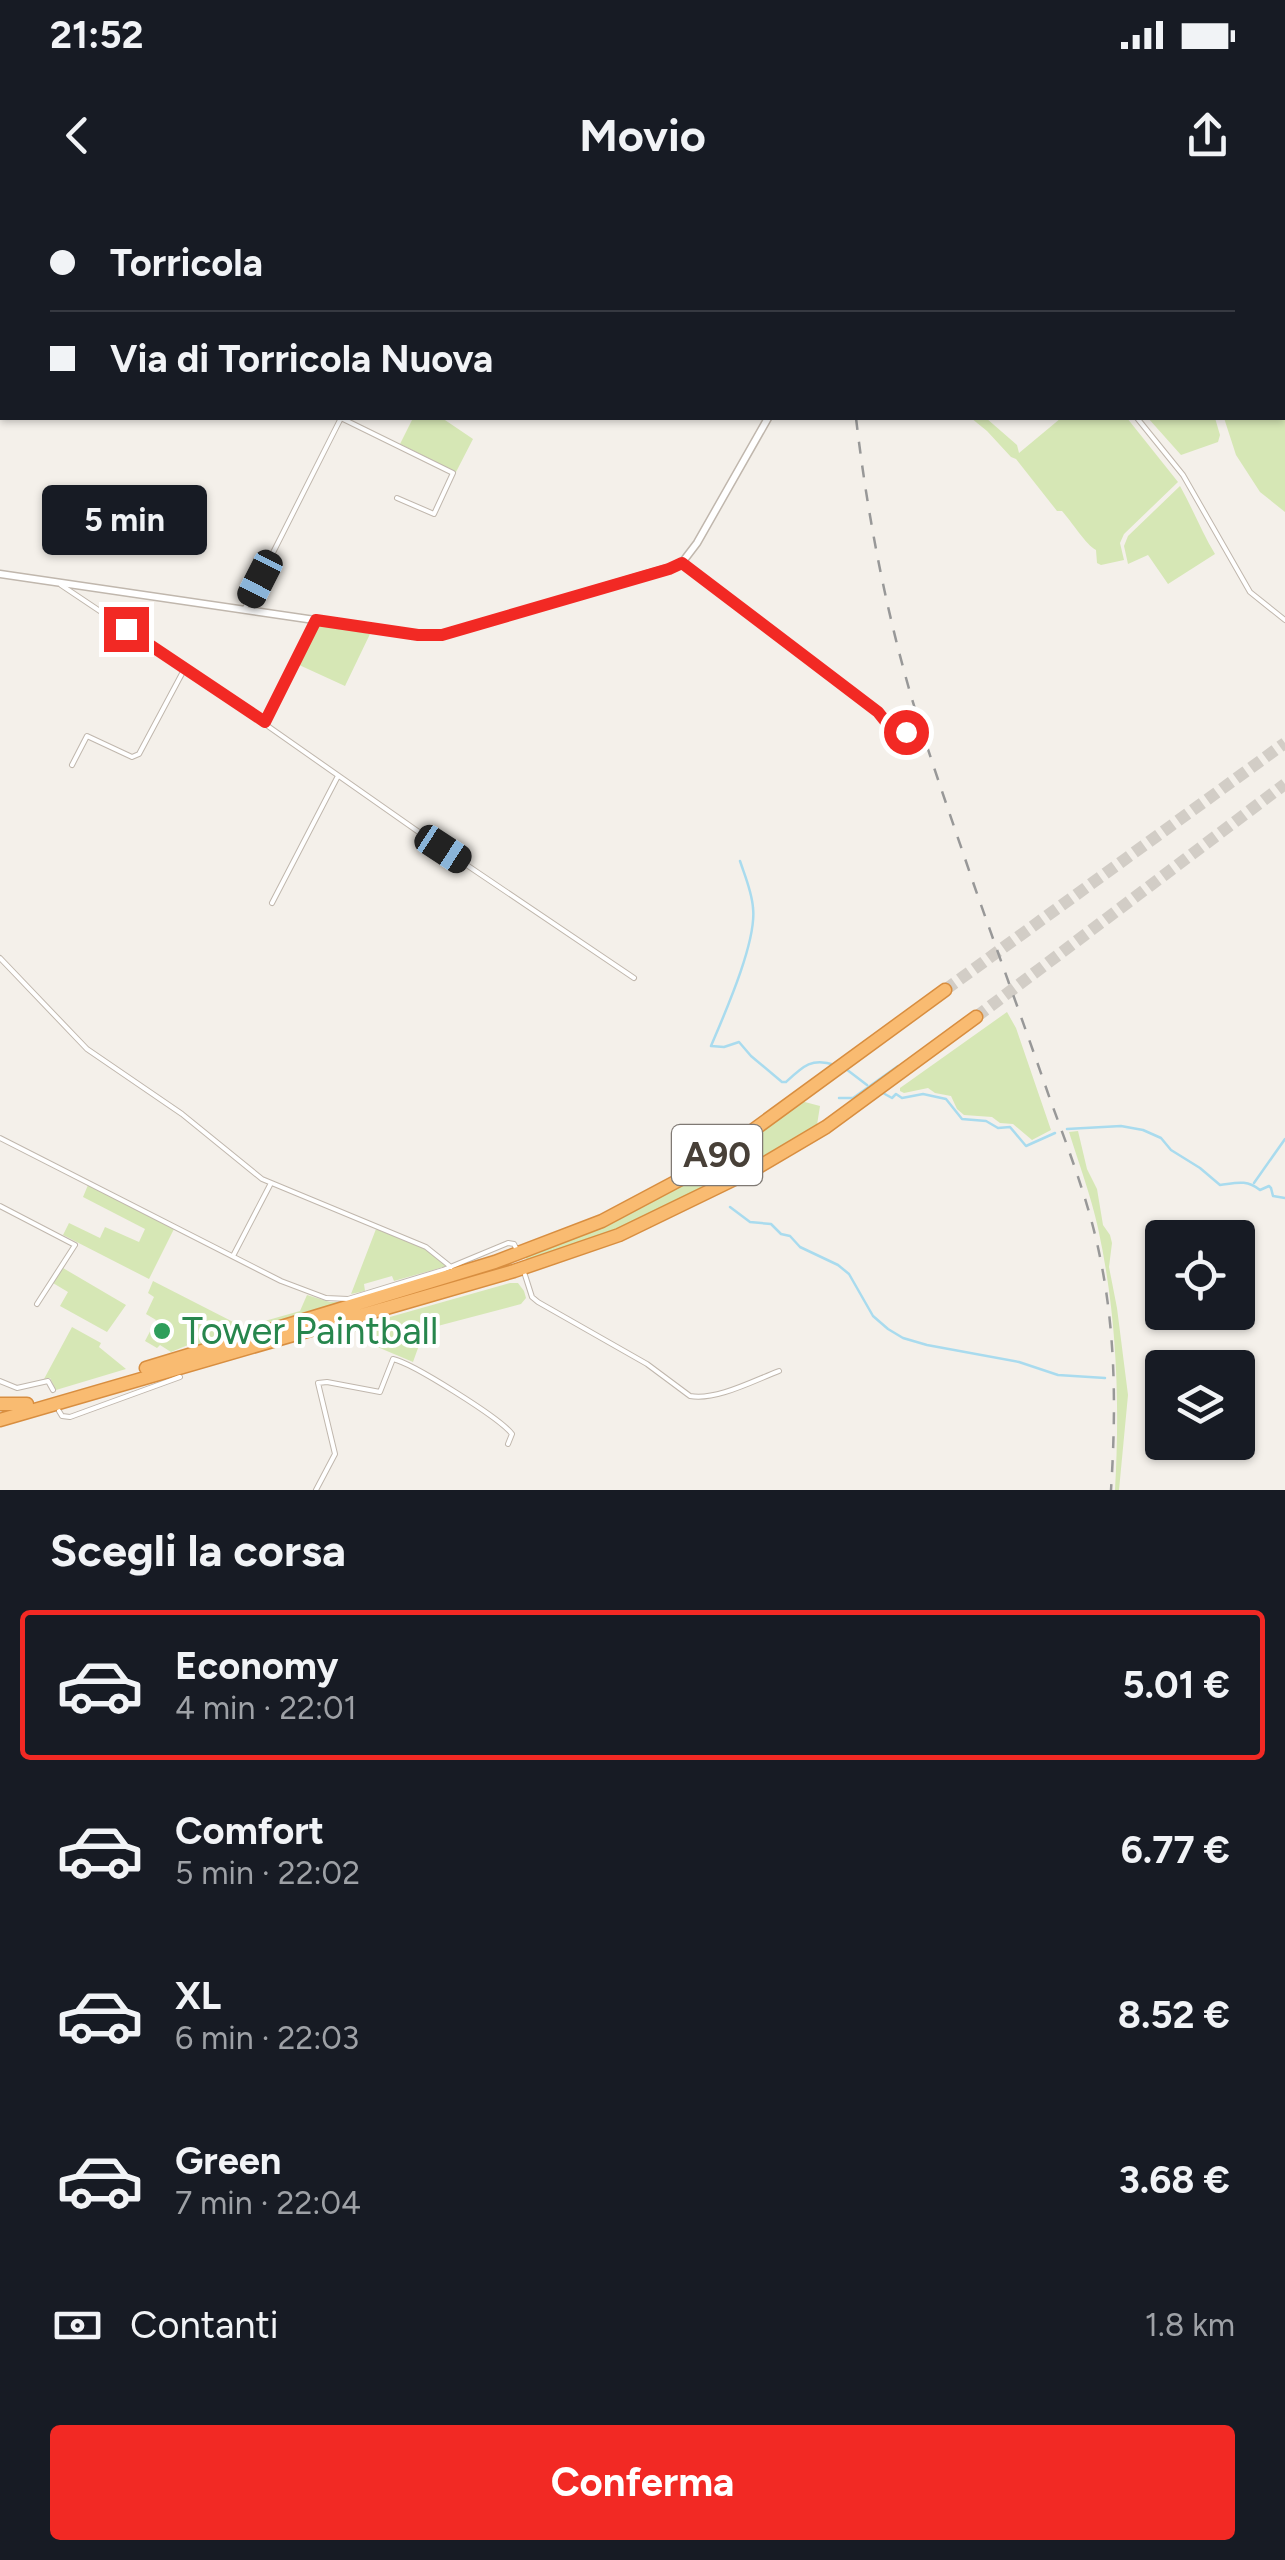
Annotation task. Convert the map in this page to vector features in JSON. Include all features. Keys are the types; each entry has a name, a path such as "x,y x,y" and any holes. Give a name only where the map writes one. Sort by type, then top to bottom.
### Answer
{"highway":[{"name":"A90","path":"0,1408 26,1404 495,1262 591,1226 682,1179 946,990"},
{"name":"A90","path":"0,1420 514,1271 619,1235 737,1178 826,1127 976,1017"},
{"path":"0,1428 87,1394"}],"street":[{"path":"244,610 340,420"},
{"path":"345,420 453,474 434,514 398,498"},
{"path":"0,574 418,635 442,635 682,563 767,420"},
{"path":"1138,420 1183,474 1250,592 1285,620"},
{"path":"682,563 878,712 890,734 906,732 902,719 886,722"},
{"path":"57,582 634,978"},
{"path":"265,722 316,620"},
{"path":"72,764 88,736 132,757 138,755 185,668"},
{"path":"272,903 338,776"},
{"path":"0,958 87,1049 184,1115 270,1184 426,1247 451,1266"},
{"path":"0,1138 291,1285 335,1300 451,1266 508,1242 517,1250"},
{"path":"233,1256 270,1184"},
{"path":"0,1206 75,1245 37,1304"},
{"path":"520,1259 523,1266"},
{"path":"525,1275 532,1297 538,1302 647,1364 690,1396 713,1395 779,1370"},
{"path":"316,1490 336,1454 318,1383 332,1382 380,1392 392,1359 418,1370 498,1420 512,1434 508,1444"},
{"path":"58,1410 62,1416 70,1417 180,1377"},
{"path":"0,1381 17,1388 48,1381 53,1390"}],"green space":[{"path":"412,420 445,420 473,439 456,472 400,444"},
{"path":"973,420 988,420 1017,445 1019,453 1059,420 1129,420 1178,482 1124,534 1120,543 1124,560 1101,565 1097,563 1096,550"},
{"path":"1150,420 1216,420 1218,442 1181,455"},
{"path":"1225,420 1285,420 1285,512 1260,492 1236,455"},
{"path":"1180,486 1215,554 1168,584 1148,555 1128,564 1124,546 1128,536"},
{"path":"317,623 370,634 345,686 297,664"},
{"path":"1007,1012 1051,1130 1032,1140 1013,1124 1000,1123 992,1117 964,1115 951,1096 928,1088 900,1091 900,1088"},
{"path":"801,1101 820,1106 817,1125 767,1158 641,1221 528,1263 525,1256 564,1242"},
{"path":"1078,1131 1087,1169 1097,1189 1103,1225 1112,1243 1109,1267 1128,1395 1119,1490 1115,1490 1117,1391 1113,1326 1095,1216 1069,1132"},
{"path":"88,1185 174,1229 149,1279 63,1235 69,1223 100,1238 105,1227 139,1242 145,1229 83,1197"},
{"path":"376,1229 427,1248 447,1266 394,1281 392,1276 364,1284 365,1291 351,1294"},
{"path":"63,1268 126,1305 107,1332 60,1306 68,1292 53,1283"},
{"path":"153,1281 243,1327 300,1311 307,1295 343,1302 199,1347 193,1343 171,1352 145,1341 156,1320 146,1314 154,1297 148,1293"},
{"path":"518,1283 524,1291 526,1298 521,1304 430,1328 422,1337 413,1362 375,1346 351,1328"},
{"path":"72,1327 101,1343 99,1347 126,1369 56,1390 50,1378 44,1379"}],"waterway":[{"path":"740,861 751,896 753,922 739,977 711,1046 739,1042 782,1082 814,1063 835,1065"},
{"path":"839,1098 853,1098 898,1066"},
{"path":"846,1069 867,1085"},
{"path":"883,1093 892,1098 896,1094 902,1098 923,1094 946,1099 962,1119 1010,1127 1026,1146 1055,1133"},
{"path":"1067,1129 1121,1126 1143,1130 1161,1138 1171,1150 1220,1185 1245,1183 1260,1190 1269,1186 1273,1196 1285,1198"},
{"path":"1254,1183 1285,1139"},
{"path":"730,1207 750,1222 771,1224 800,1247 838,1265 849,1274 873,1316 903,1338 1019,1362 1058,1375 1105,1378"}],"tunnel":[{"path":"945,990 1285,743"},
{"path":"976,1017 1285,784"}],"railway":[{"path":"856,420 878,559 912,699 1078,1177 1095,1237 1112,1344 1111,1490"}],"place":[{"name":"Tower Paintball","path":"162,1331"}],"route":[{"path":"126,629 265,722 316,620 442,635 682,563 886,722 902,719 906,732"}]}
